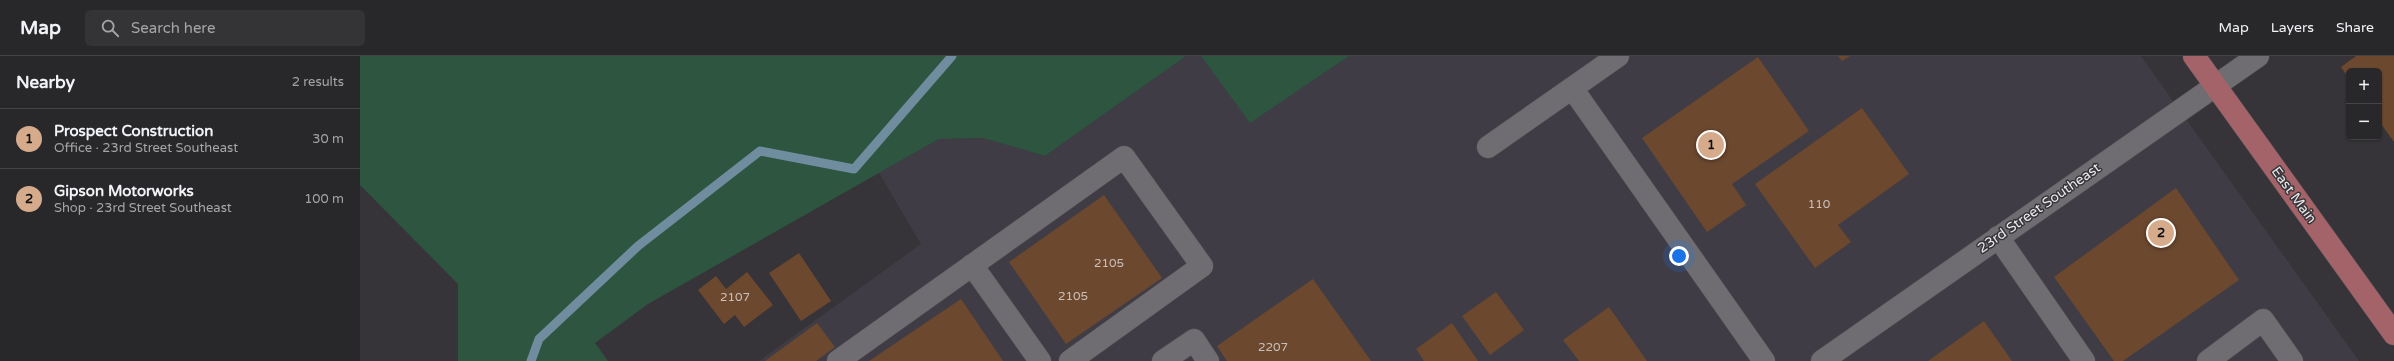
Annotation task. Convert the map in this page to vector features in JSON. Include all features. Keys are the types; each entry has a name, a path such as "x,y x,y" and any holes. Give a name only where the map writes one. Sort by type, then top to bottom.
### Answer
{"main road":[{"name":"East Main","path":"2194,56 2394,334"}],"street":[{"path":"1488,147 1618,56"},
{"name":"23rd Street Southeast","path":"1822,361 2214,85 2258,56"},
{"path":"1572,88 1764,361"},
{"path":"838,361 1124,156 1202,266 1070,361"},
{"path":"1998,238 2084,361"},
{"path":"972,265 1040,361"},
{"path":"2208,361 2263,320 2292,361"},
{"path":"1163,361 1194,340 1208,361"}],"shaded area":[{"path":"1186,56 1201,56 1250,122 1349,56 2141,56 2359,361 759,361 921,244 879,173 939,139 983,138 1045,156"}],"green space":[{"path":"360,56 1186,56 1045,156 983,138 939,139 648,304 595,343 608,361 458,361 458,284 360,185"},
{"path":"1201,56 1349,56 1250,123"}],"building":[{"path":"1838,56 1850,56 1842,61"},
{"path":"2356,56 2394,56 2394,142 2382,125 2382,68 2346,68 2346,74 2341,67"},
{"path":"1758,57 1809,131 1732,184 1746,205 1707,232 1642,138"},
{"path":"1862,108 1909,174 1838,225 1851,242 1815,268 1755,184"},
{"path":"2176,188 2239,280 2123,361 2114,361 2054,277"},
{"path":"1104,195 1162,278 1066,344 1009,262"},
{"path":"799,253 831,301 801,321 769,273"},
{"path":"747,272 773,305 744,327 735,315 724,324 698,290 716,276 726,289"},
{"path":"1313,279 1371,361 1227,361 1217,346"},
{"path":"1496,292 1524,330 1490,355 1462,316"},
{"path":"961,299 1003,361 869,361"},
{"path":"1609,307 1647,361 1579,361 1563,340"},
{"path":"1984,321 2012,361 1928,361"},
{"path":"817,323 835,347 816,361 765,361"},
{"path":"1452,323 1478,361 1424,361 1416,349"}],"waterway":[{"path":"531,361 539,339 638,246 760,151 854,169 952,56"}],"place":[{"name":"Prospect Construction","path":"1711,145"},
{"name":"Gipson Motorworks","path":"2161,233"}]}
